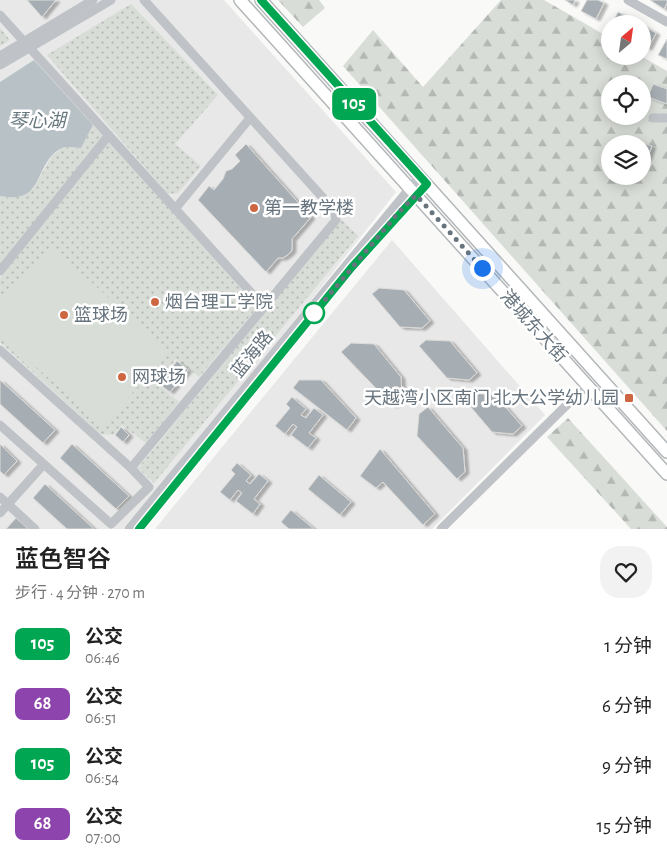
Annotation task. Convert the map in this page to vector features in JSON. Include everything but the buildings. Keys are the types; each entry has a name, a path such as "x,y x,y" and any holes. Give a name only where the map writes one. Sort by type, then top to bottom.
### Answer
{"main road":[{"name":"港城东大街","path":"240,0 667,474"},
{"name":"港城东大街","path":"261,0 423,181 665,444"}],"street":[{"path":"0,66 26,44 93,0"},
{"path":"0,56 111,0"},
{"path":"131,468 336,220 334,210 144,0"},
{"path":"628,0 667,22"},
{"path":"0,15 264,307"},
{"path":"175,209 250,118"},
{"path":"653,118 667,118"},
{"path":"0,271 109,135"},
{"name":"蓝海路","path":"129,529 423,181"},
{"name":"蓝海路","path":"139,529 412,192"},
{"path":"0,352 131,468 148,487 111,527 0,425"},
{"path":"441,529 587,385"},
{"path":"0,513 44,464"},
{"path":"0,496 35,529"}],"shaded area":[{"name":"烟台理工学院","path":"0,0 224,0 396,192 276,345 123,529 0,529"},
{"path":"392,240 545,415 432,529 155,529"}],"green space":[{"path":"278,0 319,0 325,8 303,27"},
{"path":"501,0 544,0 601,33 601,65 651,65 651,62 667,71 667,431 343,66 373,30 423,87"},
{"path":"131,4 218,95 175,144 201,166 178,193 168,194 47,55"},
{"path":"0,28 10,40 0,46"},
{"path":"93,125 104,137 0,266 0,196 10,198 33,189 52,156 63,147 81,148"},
{"path":"109,141 258,307 199,377 176,359 157,384 179,402 146,443 122,425 113,435 100,434 0,342 0,278"},
{"path":"341,219 358,236 154,483 138,468"},
{"name":"篮球场","path":"51,246 169,352 103,426 0,335 0,304"},
{"path":"568,418 667,529 631,529 547,437"}],"water":[{"name":"琴心湖","path":"34,60 93,125 81,148 64,147 53,155 46,163 32,189 25,194 15,197 0,196 0,82"}],"bus line":[{"name":"105","path":"139,529 352,267 399,212 427,184 261,0"}],"place":[{"name":"第一教学楼","path":"254,208"},
{"name":"烟台理工学院","path":"155,302"},
{"name":"篮球场","path":"64,315"},
{"name":"网球场","path":"122,377"},
{"name":"天越湾小区南门 北大公学幼儿园","path":"629,398"}],"route":[{"path":"314,313 399,212 416,195 482,268"}]}
